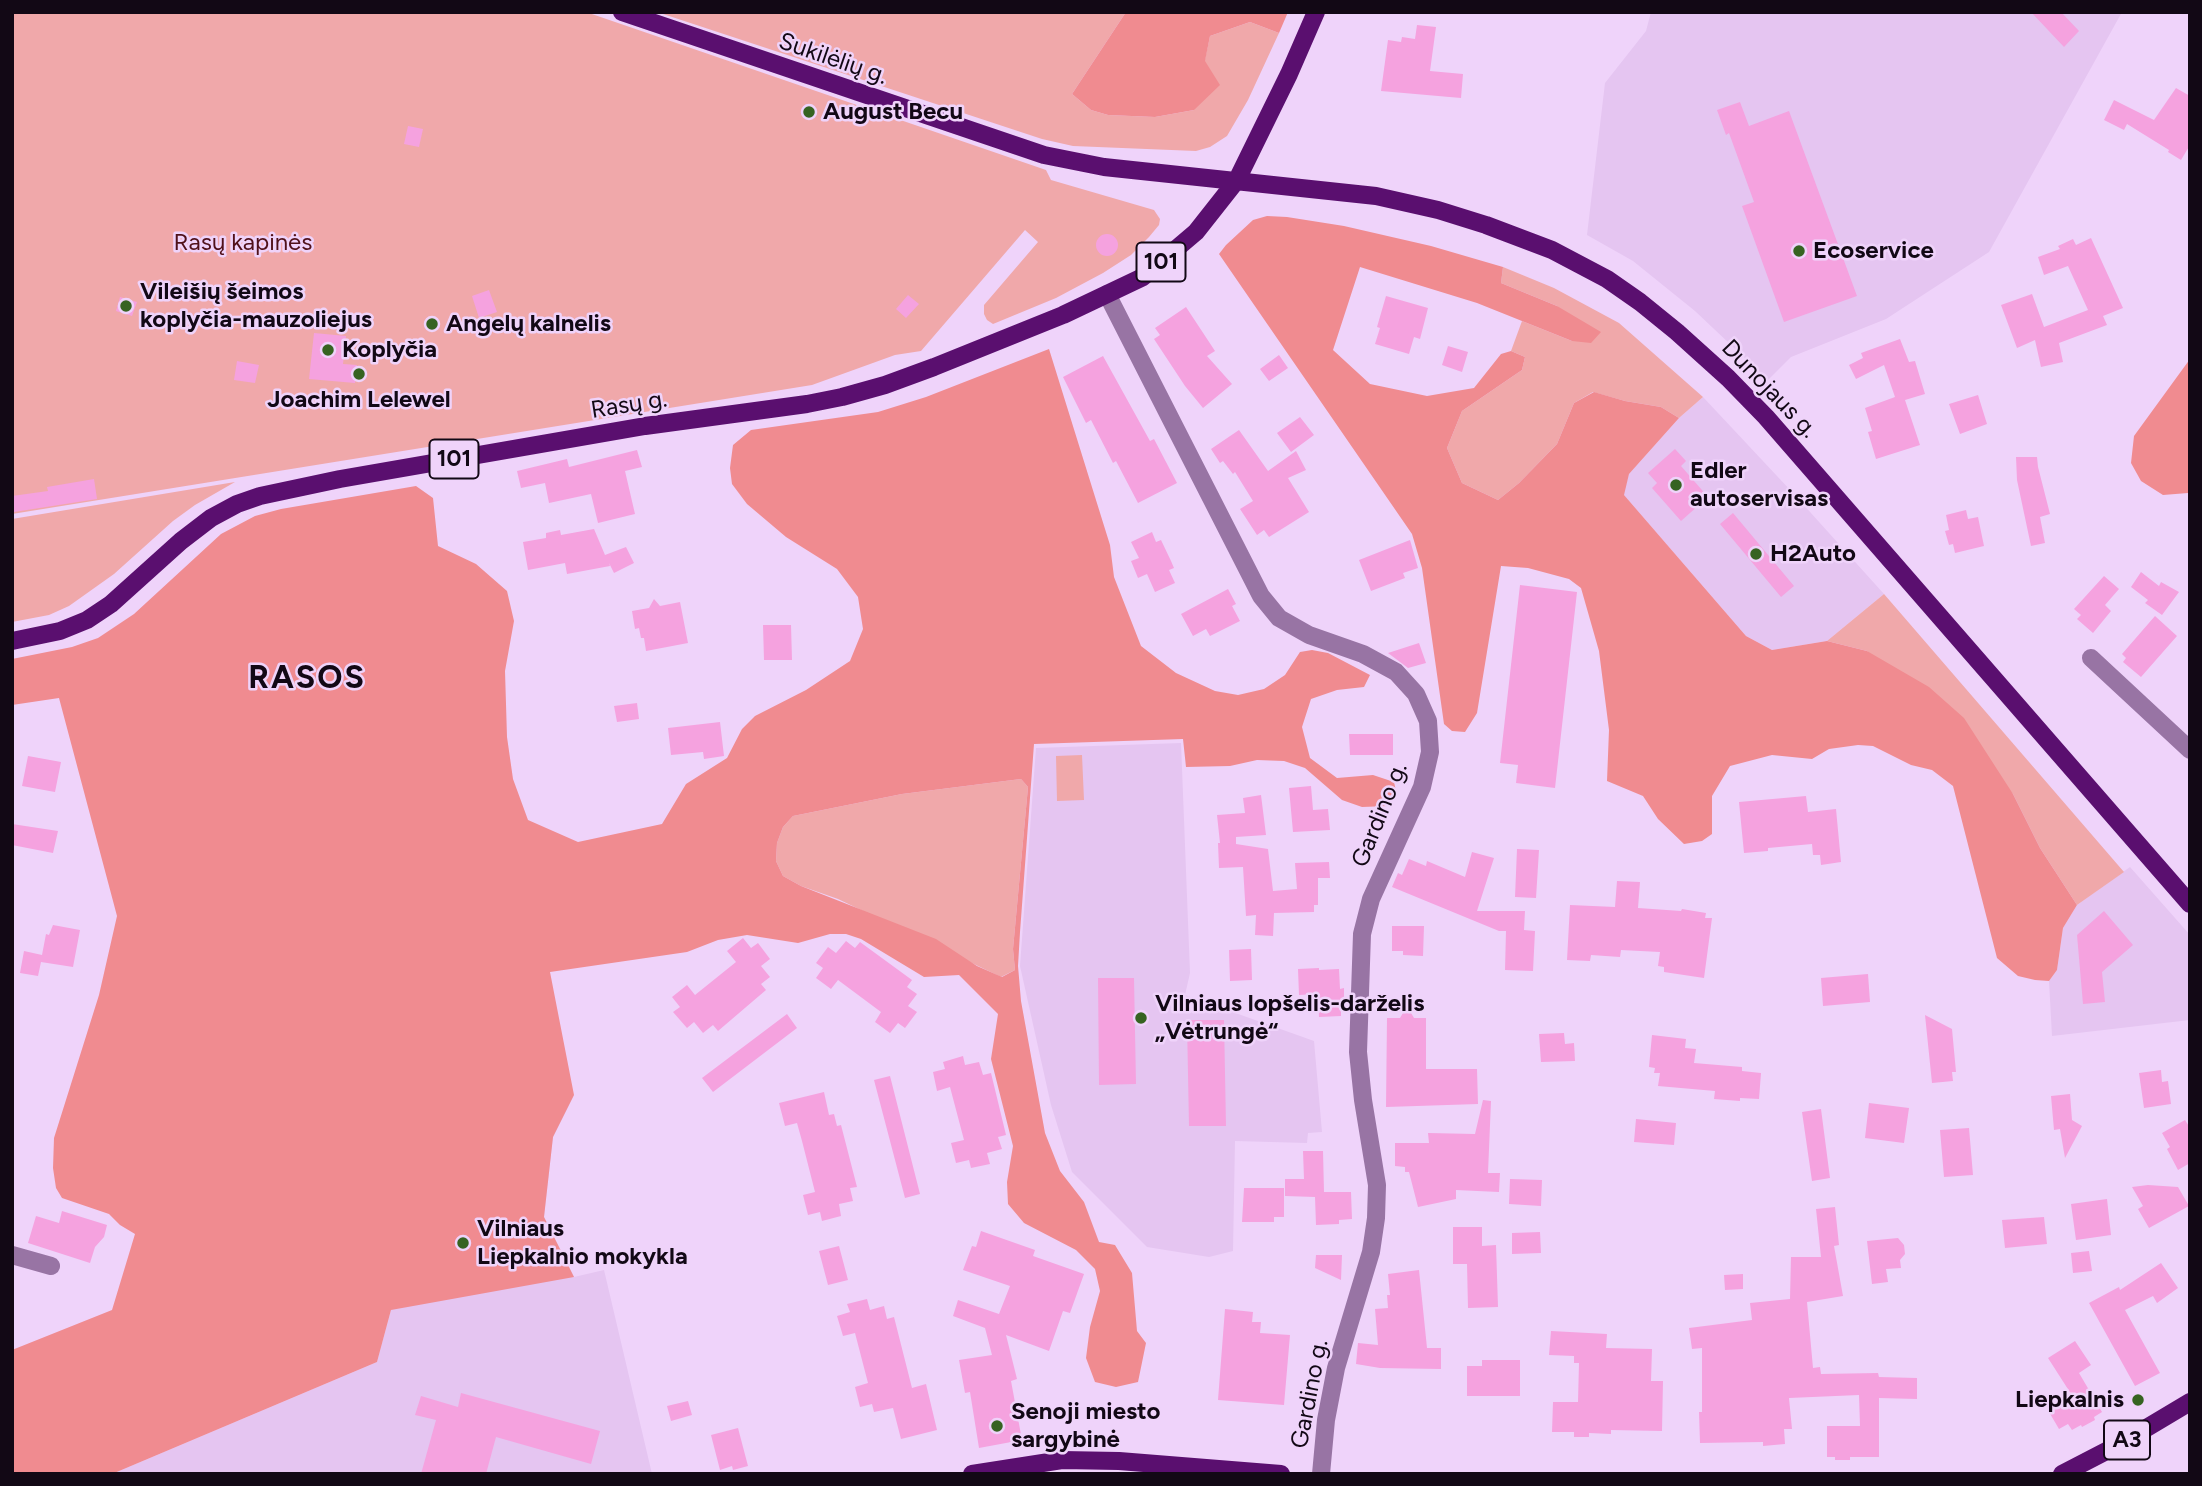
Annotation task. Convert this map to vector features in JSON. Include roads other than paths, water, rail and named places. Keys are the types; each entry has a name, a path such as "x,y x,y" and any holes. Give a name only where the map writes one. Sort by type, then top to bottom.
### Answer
{"main road":[{"name":"Sukilėlių g.","path":"622,12 1044,155 1104,167 1237,180"},
{"name":"101","path":"1237,180 1316,12"},
{"name":"Rasų g.","path":"12,641 60,631 87,620 111,604 181,541 211,519 237,504 260,496 340,479 645,426 807,404 885,385 1063,315 1143,277 1196,232 1237,180"},
{"name":"Dunojaus g.","path":"1237,180 1376,195 1438,210 1552,250 1607,279 1640,302 1727,378 1790,444 2190,904"},
{"name":"A3","path":"2062,1474 2118,1445 2190,1402"},
{"path":"972,1474 1062,1460 1119,1461 1281,1474"}],"street":[{"name":"Gardino g.","path":"1107,294 1261,596 1279,618 1309,635 1363,654 1396,672 1416,694 1429,721 1430,752 1422,787 1371,899 1362,933 1358,1052 1377,1185 1376,1218 1371,1252 1336,1368 1326,1420 1321,1474"},
{"path":"2091,658 2190,750"},
{"path":"12,1255 51,1266"}],"place":[{"name":"August Becu","path":"809,112"},
{"name":"Ecoservice","path":"1799,251"},
{"name":"Vileišių šeimos koplyčia-mauzoliejus","path":"126,306"},
{"name":"Angelų kalnelis","path":"432,324"},
{"name":"Koplyčia","path":"328,350"},
{"name":"Joachim Lelewel","path":"359,374"},
{"name":"Edler autoservisas","path":"1676,485"},
{"name":"H2Auto","path":"1756,554"},
{"name":"Vilniaus lopšelis-darželis „Vėtrungė“","path":"1141,1018"},
{"name":"Vilniaus Liepkalnio mokykla","path":"463,1243"},
{"name":"Liepkalnis","path":"2138,1400"},
{"name":"Senoji miesto sargybinė","path":"997,1426"}],"district":[{"name":"RASOS","path":"307,679"}],"park label":[{"name":"Rasų kapinės","path":"243,243"}]}
